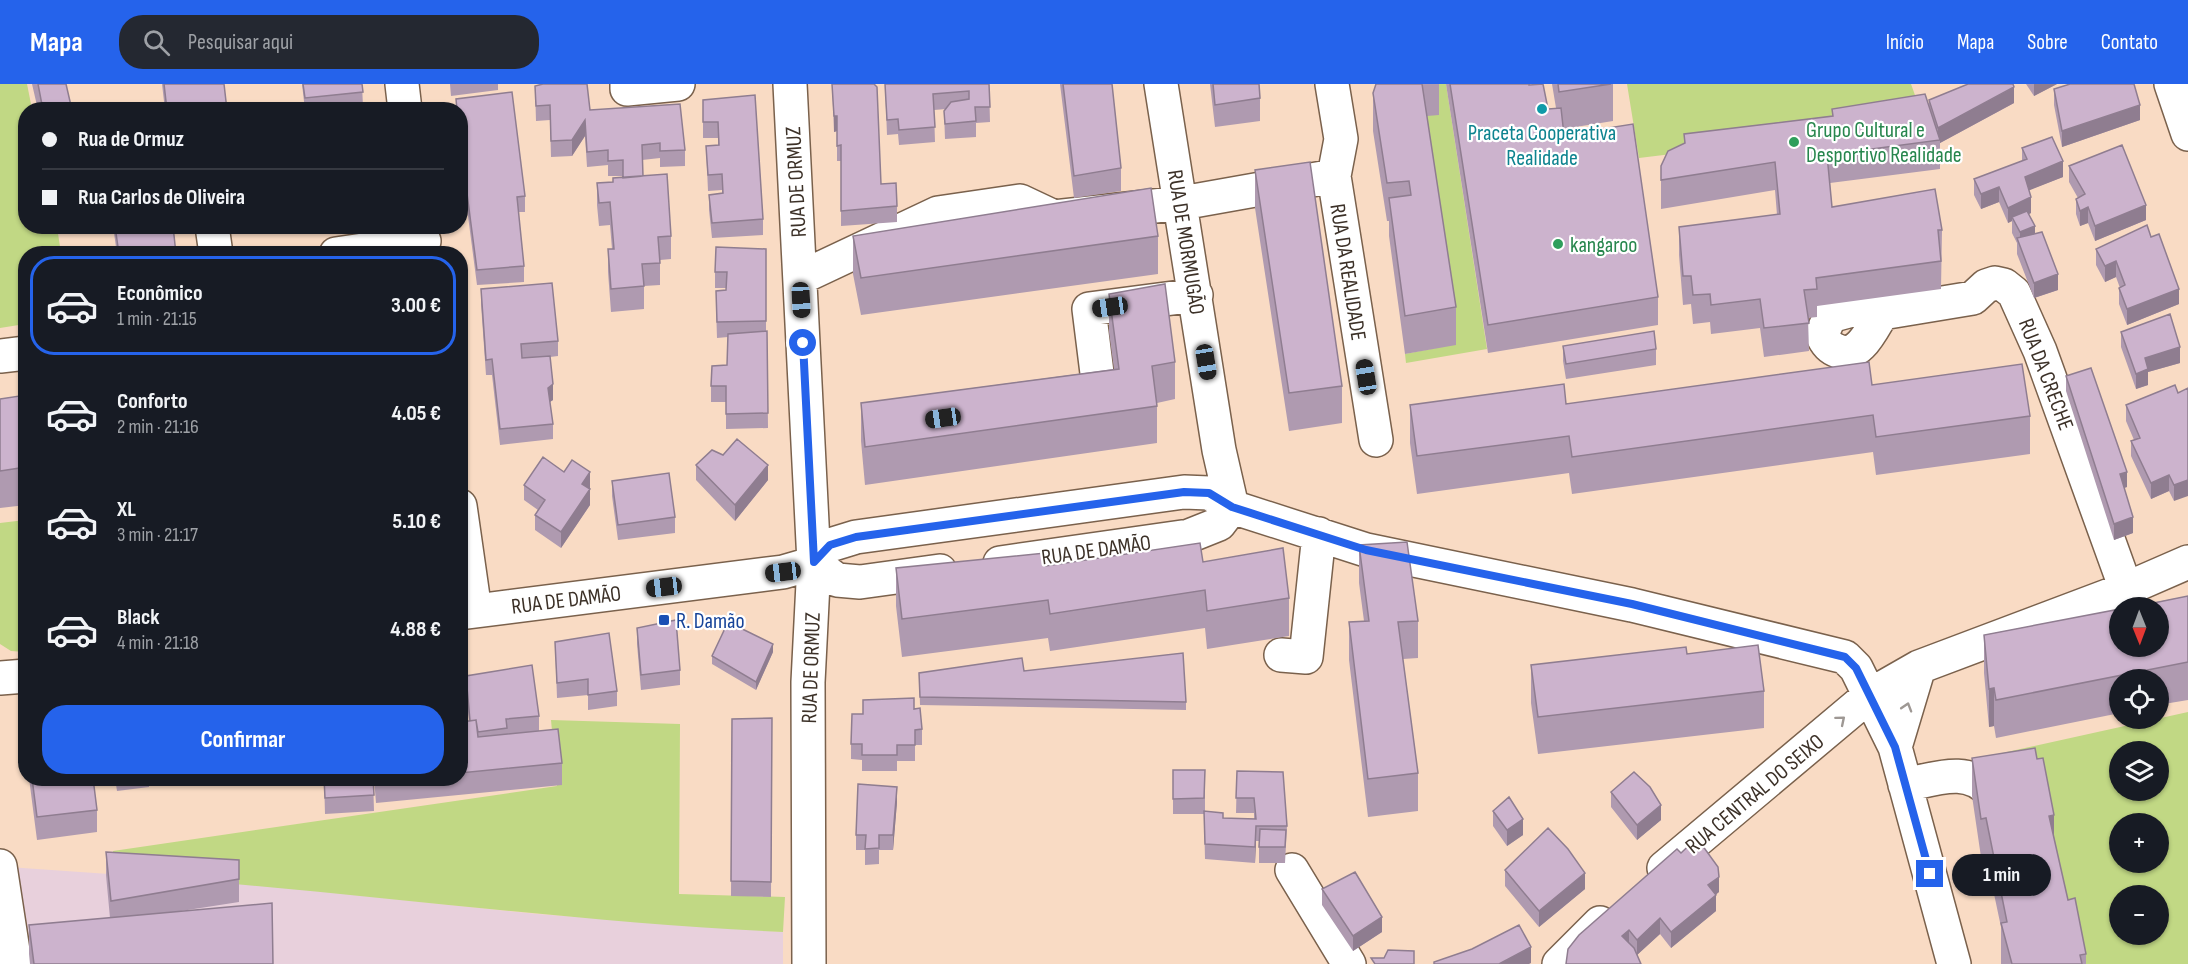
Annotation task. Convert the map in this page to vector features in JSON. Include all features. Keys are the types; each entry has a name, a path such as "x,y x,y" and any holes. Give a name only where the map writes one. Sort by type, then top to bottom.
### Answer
{"street":[{"path":"402,84 404,102"},
{"path":"627,84 627,89 678,84"},
{"name":"RUA DE ORMUZ","path":"790,84 814,562 807,693 809,964"},
{"name":"RUA DE MORMUGÃO","path":"1161,84 1182,203 1219,450 1232,507"},
{"name":"RUA DA REALIDADE","path":"1332,84 1341,139 1334,176 1376,440"},
{"path":"2171,84 2188,134"},
{"name":"RUA DA REALIDADE","path":"800,278 938,213 1020,201 1054,217 1182,203 1334,176"},
{"path":"386,246 424,240"},
{"name":"RUA DA CRECHE","path":"1882,313 1973,298 1986,286 1995,283 2004,285 2014,293 2040,351 2126,589"},
{"path":"1053,403 1100,397 1089,309 1196,295"},
{"path":"0,356 18,354"},
{"name":"RUA DE DAMÃO","path":"468,612 783,572 814,562 830,545 856,537 1184,492 1209,493 1232,507 1366,550 1632,604 1845,657 1856,668 1895,747 1954,964"},
{"name":"RUA DE DAMÃO","path":"814,562 837,580 860,582 1189,536 1219,524 1232,507"},
{"path":"1281,655 1306,657 1319,534"},
{"name":"RUA CENTRAL DO SEIXO","path":"1559,964 1588,932 1870,695 1919,667 2126,589 2188,562"},
{"path":"1895,747 1919,667"},
{"path":"0,678 18,677"},
{"path":"1905,785 1949,776 1971,776 1979,780 1991,793"},
{"path":"0,867 15,964"},
{"path":"1292,870 1349,964"}],"shaded area":[{"path":"8,867 239,883 537,914 783,932 783,964 30,964"}],"green space":[{"path":"0,84 27,84 31,102 18,102 18,234 58,234 60,246 18,246 18,325 0,328"},
{"path":"1434,84 1446,84 1487,349 1406,363 1405,354 1456,344 1421,117"},
{"path":"1627,84 1911,84 1925,123 1639,158"},
{"path":"18,521 18,652 11,651 0,644 0,523"},
{"path":"2188,712 2188,964 2080,964 1957,763 2111,729 2169,729 2169,716"},
{"path":"551,720 680,724 679,894 785,897 783,932 616,921 283,888 116,875 113,851 557,786"}],"building":[{"path":"38,84 66,84 70,102 41,102"},
{"path":"164,84 224,84 226,102 166,102"},
{"path":"303,84 362,84 363,92 305,98"},
{"path":"587,84 590,110 680,104 685,150 660,151 660,143 642,145 643,176 623,178 623,160 608,161 608,150 587,152 585,120 572,140 551,141 550,105 536,106 535,86"},
{"path":"832,84 874,84 877,87 881,184 896,183 897,206 841,211 841,145 837,146 837,116 834,116"},
{"path":"885,84 989,84 990,107 975,107 976,121 945,124 944,111 951,102 969,99 969,91 933,94 935,127 899,130 898,119 887,120"},
{"path":"1063,84 1112,84 1121,168 1074,176"},
{"path":"1213,84 1259,84 1260,98 1215,105"},
{"path":"1376,84 1422,84 1456,307 1405,316 1389,198 1411,195 1409,181 1387,183 1373,93"},
{"name":"kangaroo","path":"1450,84 1543,84 1548,109 1561,108 1564,135 1633,124 1658,297 1488,325"},
{"path":"1558,84 1611,84 1559,92"},
{"path":"1968,84 2013,84 2014,87 1938,128 1929,100"},
{"path":"2070,84 2134,84 2140,105 2062,131 2054,89"},
{"path":"512,92 525,196 517,197 524,266 477,270 468,201 468,102 456,102 456,99"},
{"path":"1925,94 1940,140 1827,155 1832,207 1935,189 1942,230 1938,230 1941,261 1816,278 1817,289 1804,290 1809,323 1764,328 1760,299 1711,305 1710,294 1693,295 1691,276 1683,276 1679,227 1780,214 1775,162 1661,180 1661,166 1668,151 1685,143 1684,134 1833,116 1832,109"},
{"path":"755,95 763,219 712,223 709,195 723,193 722,174 708,175 706,146 719,145 718,122 703,122 703,100"},
{"path":"2052,137 2063,161 2025,177 2031,197 2008,208 1999,187 1981,194 1974,179 2027,159 2022,148"},
{"path":"2122,145 2146,205 2095,226 2088,207 2080,211 2076,199 2085,194 2069,166"},
{"path":"1310,162 1342,386 1289,393 1255,170"},
{"path":"667,174 671,236 658,237 660,263 642,264 644,286 611,289 608,249 614,249 610,202 599,203 597,183 613,182 613,178"},
{"path":"1151,188 1158,236 861,278 853,236"},
{"path":"2027,211 2035,226 2020,232 2012,217"},
{"path":"2147,225 2151,237 2159,234 2179,289 2127,309 2119,288 2125,285 2116,261 2105,266 2096,249"},
{"path":"2042,232 2058,274 2034,283 2017,238"},
{"path":"116,234 174,234 175,246 118,246"},
{"path":"716,247 766,249 766,321 717,322 716,291 726,290 727,272 715,272"},
{"path":"552,283 558,341 521,344 522,358 550,356 553,384 548,388 553,424 500,429 492,359 486,360 481,289"},
{"path":"1165,284 1175,362 1152,366 1157,406 865,447 861,403 1119,369 1109,294"},
{"path":"2170,314 2180,347 2145,358 2148,369 2136,374 2121,332"},
{"path":"767,331 768,413 726,414 726,386 711,386 712,366 727,365 728,334"},
{"path":"1654,331 1656,349 1566,364 1563,346"},
{"path":"1869,362 1872,385 2022,364 2030,416 1876,437 1873,415 1572,457 1569,436 1417,456 1410,405 1564,384 1566,404"},
{"path":"2091,368 2127,472 2120,474 2133,517 2114,524 2066,376"},
{"path":"2175,385 2178,393 2188,388 2188,480 2174,485 2169,475 2151,483 2131,441 2140,438 2126,405"},
{"path":"18,396 18,468 0,471 0,399"},
{"path":"737,439 768,465 735,505 696,465 712,450 723,455"},
{"path":"543,457 564,472 572,460 590,472 582,484 590,489 561,532 535,515 545,500 524,485"},
{"path":"669,473 675,517 618,525 612,481"},
{"path":"1407,542 1418,621 1398,622 1418,773 1368,779 1349,622 1369,621 1359,545"},
{"path":"1200,543 1203,562 1283,548 1289,598 1207,611 1205,590 1050,614 1048,600 902,619 896,568 1045,553 1046,566"},
{"path":"2188,596 2188,662 2153,669 2109,669 2109,678 1996,700 1994,688 1989,689 1984,635 2109,611 2109,657 2169,657 2169,600"},
{"path":"676,620 680,670 641,675 637,628"},
{"path":"728,622 773,644 756,682 712,656"},
{"path":"609,633 617,691 588,695 588,679 557,683 555,642"},
{"path":"1758,645 1764,691 1538,717 1531,665 1686,647 1687,654"},
{"path":"1183,653 1186,702 920,697 919,673 1022,658 1024,671"},
{"path":"532,665 539,716 506,719 507,728 478,732 476,720 470,721 468,676"},
{"path":"914,698 914,709 920,708 922,729 915,730 915,745 897,745 897,755 862,755 862,744 851,744 852,714 863,714 863,700"},
{"path":"772,718 771,882 731,881 732,719"},
{"path":"476,720 478,737 558,729 562,763 468,772 468,721"},
{"path":"2035,748 2037,759 2043,758 2054,815 2049,816 2068,900 2075,898 2086,954 2080,955 2082,964 2012,964 2001,923 2007,922 1986,818 1981,819 1972,758"},
{"path":"1173,770 1205,770 1204,798 1173,799"},
{"path":"1237,771 1283,772 1287,826 1256,826 1255,847 1205,844 1204,811 1223,813 1223,818 1256,819 1254,798 1236,798"},
{"path":"1634,772 1650,787 1661,805 1637,825 1611,792"},
{"path":"858,784 897,787 893,835 879,835 879,848 865,849 866,835 856,835"},
{"path":"33,786 94,786 97,810 37,817"},
{"path":"324,786 373,786 374,795 325,798"},
{"path":"1509,797 1523,819 1507,830 1493,811"},
{"path":"1548,828 1568,849 1585,873 1539,911 1505,870"},
{"path":"1260,829 1286,830 1285,847 1259,847"},
{"path":"1697,838 1718,867 1719,877 1708,885 1716,895 1671,932 1660,918 1637,940 1629,930 1622,936 1634,948 1641,964 1566,964 1568,949 1579,935 1677,849 1681,853"},
{"path":"106,852 239,860 239,879 111,901"},
{"path":"1355,872 1382,917 1353,936 1322,889"},
{"path":"272,903 273,964 34,964 29,925"},
{"path":"1519,925 1531,947 1499,964 1434,964 1434,962 1472,949"},
{"path":"1388,950 1414,951 1414,964 1375,964 1371,958 1384,958"}],"place":[{"name":"Praceta Cooperativa Realidade","path":"1542,109"},
{"name":"Grupo Cultural e Desportivo Realidade","path":"1794,142"},
{"name":"kangaroo","path":"1558,244"},
{"name":"R. Damão","path":"664,620"}],"route":[{"path":"803,343 814,562 830,545 856,537 1184,492 1209,493 1232,507 1366,550 1632,604 1845,657 1856,668 1895,747 1930,874"}]}
